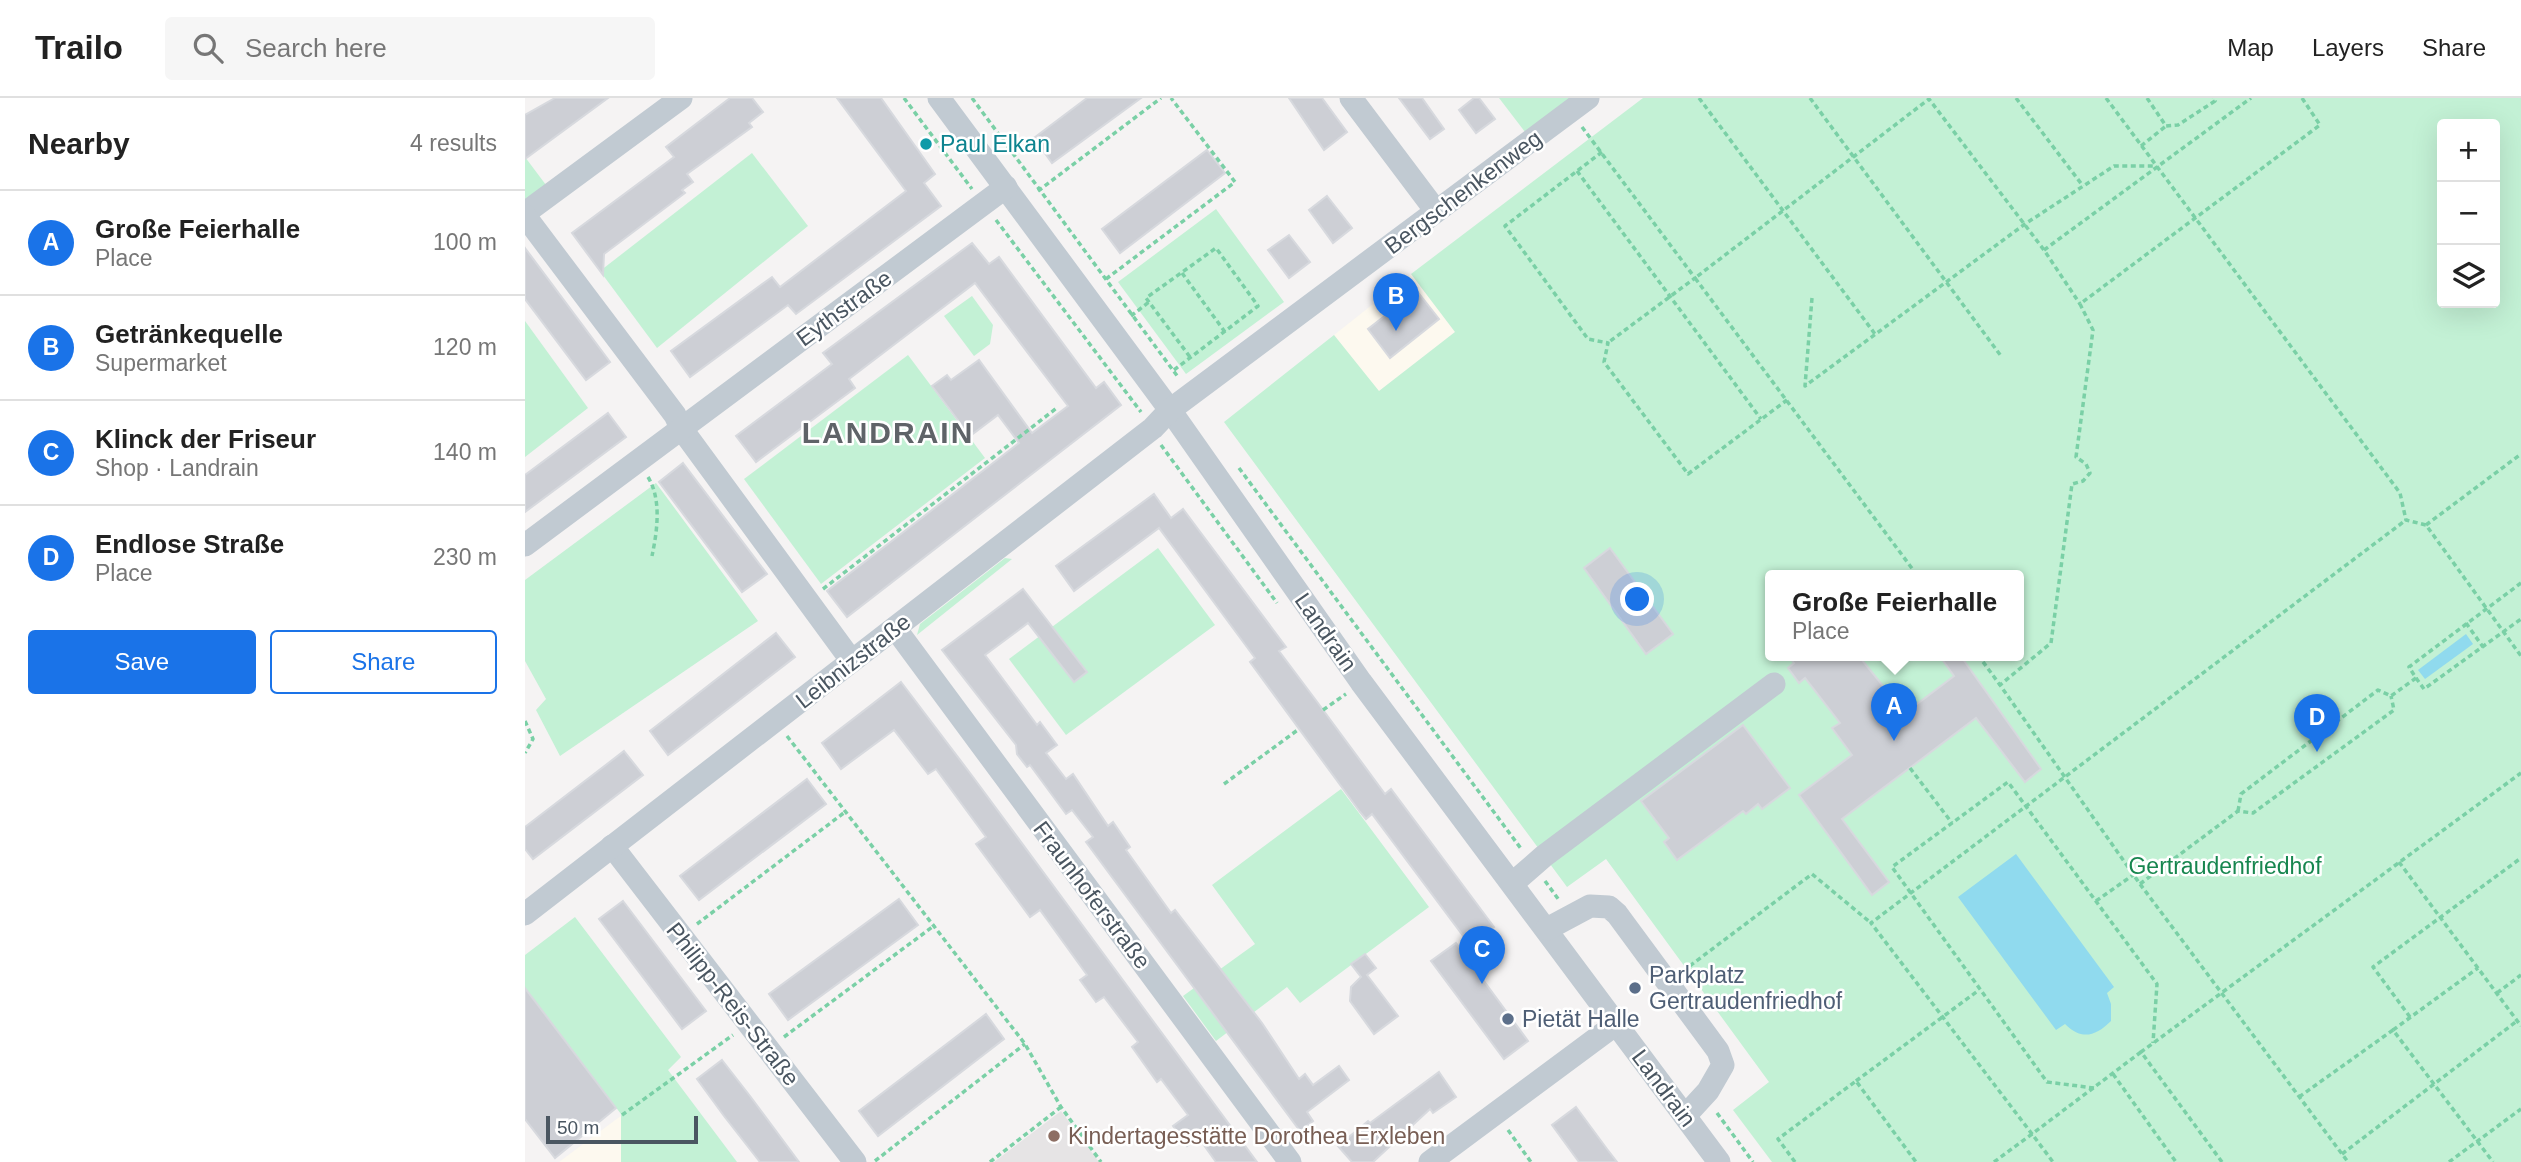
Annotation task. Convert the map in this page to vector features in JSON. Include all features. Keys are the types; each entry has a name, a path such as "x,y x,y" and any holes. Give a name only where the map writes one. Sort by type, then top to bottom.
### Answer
{"street":[{"path":"681,98 525,214 675,415 681,428 852,660"},
{"name":"Landrain","path":"939,98 1170,410 1361,682 1719,1162"},
{"path":"1351,98 1436,211"},
{"name":"Bergschenkenweg","path":"1170,410 1579,105"},
{"name":"Eythstraße","path":"525,545 681,428 1013,196"},
{"name":"Leibnizstraße","path":"528,910 1153,428 1170,410"},
{"name":"Fraunhoferstraße","path":"895,628 1290,1162"},
{"path":"1513,883 1533,865 1774,684"},
{"name":"Philipp-Reis-Straße","path":"612,846 855,1162"},
{"path":"1547,929 1590,906 1609,906 1718,1051 1723,1065 1708,1091 1685,1116"},
{"path":"1430,1162 1616,1024"}],"path":[{"path":"972,98 1191,395"},
{"path":"1013,196 1039,190 1161,98"},
{"path":"1084,294 1235,182 1171,98"},
{"path":"1699,98 1875,334"},
{"path":"1810,98 2001,356"},
{"path":"1787,400 1688,474 1604,362 1608,343 1929,100 1938,98"},
{"path":"2016,98 2083,186"},
{"path":"2106,98 2400,493 2406,520"},
{"path":"2147,98 2166,126"},
{"path":"2141,146 2166,126 2178,125 2215,101 2213,98"},
{"path":"2044,250 2251,98"},
{"path":"2080,304 2320,125 2302,98"},
{"path":"1929,100 2044,250 2080,304 2093,330 2076,457 2086,464 2089,473 2083,481 2072,484 2051,643 2000,685"},
{"path":"1579,105 1602,152 1913,570"},
{"path":"1602,152 1506,226 1588,339 1608,343"},
{"path":"1812,298 1805,386 2025,224 2114,166 2156,166"},
{"path":"1577,171 1761,419"},
{"path":"1173,371 1225,332 1258,306 1216,248 1146,298 1190,358"},
{"path":"1182,272 1225,332"},
{"path":"1112,331 1149,302"},
{"path":"808,600 1058,407"},
{"path":"2426,525 2521,454"},
{"path":"637,461 651,481 655,494 657,513 652,556"},
{"path":"1239,467 1560,901"},
{"path":"2406,520 2426,525 2521,656"},
{"path":"1871,923 2406,520"},
{"path":"2521,583 2409,667 2424,689 2521,619"},
{"path":"2466,624 2483,647"},
{"path":"1982,661 2133,875 2348,1162"},
{"path":"2391,696 2416,678"},
{"path":"2140,884 2238,811 2241,794 2378,690 2391,696"},
{"path":"2238,811 2253,813 2394,710 2391,696"},
{"path":"525,721 533,739 525,753"},
{"path":"776,721 936,925 1024,1044 1061,1107 1101,1162"},
{"path":"1224,784 1299,729"},
{"path":"1910,768 1952,823"},
{"path":"1994,1162 2220,992 2521,773"},
{"path":"2094,1088 2047,1082 1909,895 1892,867 2008,782 2157,984 2153,1043"},
{"path":"681,936 845,812"},
{"path":"2410,1017 2373,967 2521,858"},
{"path":"2399,862 2521,1026"},
{"path":"1667,983 1812,874 1871,923 2053,1162"},
{"path":"2096,901 2133,875"},
{"path":"768,1049 936,925"},
{"path":"2299,1097 2478,968"},
{"path":"2497,993 2521,975"},
{"path":"1795,1162 1778,1139 1979,990"},
{"path":"2342,1154 2517,1021"},
{"path":"622,1115 749,1024"},
{"path":"2393,1030 2493,1162"},
{"path":"874,1162 1024,1044"},
{"path":"2141,1052 2222,1162"},
{"path":"2113,1074 2176,1162"},
{"path":"1856,1081 1916,1162"},
{"path":"1711,1105 1753,1162"},
{"path":"991,1162 1061,1107"},
{"path":"2449,1162 2521,1109"},
{"path":"1505,1126 1531,1162"}],"shaded area":[{"path":"1411,274 1455,332 1378,392 1334,335"},
{"name":"Kindertagesstätte Dorothea Erxleben","path":"1061,1111 1099,1162 994,1162"},
{"path":"622,1115 621,1162 559,1162"}],"green space":[{"path":"1499,98 1573,98 1532,141"},
{"name":"Gertraudenfriedhof","path":"1643,98 2521,98 2521,1162 1772,1162 1733,1110 1769,1082 1606,859 1567,887 1224,422 1334,335 1379,391 1455,332 1411,274"},
{"path":"752,153 808,226 657,348 600,271"},
{"path":"525,157 546,185 525,201"},
{"path":"1216,209 1284,302 1186,374 1118,282"},
{"path":"972,296 993,325 990,344 974,356 944,316"},
{"path":"525,321 588,408 525,457"},
{"path":"908,355 985,458 821,584 744,479"},
{"path":"656,483 758,621 560,756 536,710 546,699 525,661 525,580"},
{"path":"1158,548 1215,625 1066,735 1009,659"},
{"path":"1005,558 1012,559 917,635 920,624"},
{"path":"1341,789 1429,907 1300,1003 1287,987 1216,1041 1183,996 1255,944 1212,885"},
{"path":"575,917 681,1057 668,1070 737,1162 621,1162 621,1114 525,988 525,955"}],"water":[{"path":"2466,634 2473,644 2425,679 2418,670"},
{"path":"2016,854 2114,987 2107,993 2111,1004 2111,1021 2094,1033 2077,1033 2065,1024 2056,1030 1958,897"}],"building":[{"path":"555,98 608,98 525,159 525,115"},
{"path":"730,98 752,98 763,112 749,123 752,127 687,174 693,182 682,190 685,193 604,254 603,275 572,233 674,157 666,147"},
{"path":"837,98 881,98 935,174 924,183 941,206 796,314 788,305 690,377 671,351 772,277 780,287 906,191"},
{"path":"1087,98 1141,98 1052,163 1034,138"},
{"path":"1289,98 1322,98 1347,132 1324,150"},
{"path":"1399,98 1422,98 1444,129 1430,139"},
{"path":"1474,98 1479,98 1495,119 1476,133 1459,110"},
{"path":"1207,150 1225,173 1120,253 1102,229"},
{"path":"1327,196 1352,228 1333,243 1309,210"},
{"path":"1289,235 1310,262 1289,278 1268,250"},
{"path":"972,243 989,264 999,257 1096,388 1104,382 1121,405 847,617 827,591 1019,443 998,415 970,436 932,386 947,375 951,380 979,360 1032,433 1068,406 975,283 849,379 855,388 756,462 736,436 832,364 823,353"},
{"path":"525,248 610,362 586,380 525,299"},
{"path":"1417,291 1439,319 1390,358 1368,329"},
{"path":"608,413 626,437 525,512 525,475"},
{"path":"683,463 767,574 742,592 659,482"},
{"path":"1154,494 1171,518 1183,509 1286,647 1279,651 1385,794 1391,789 1494,927 1470,945 1372,814 1366,819 1360,812 1250,662 1255,658 1159,528 1074,591 1056,566"},
{"path":"1610,548 1673,634 1646,654 1584,568"},
{"path":"1023,589 1087,672 1074,682 1028,623 985,655 1037,725 1040,722 1057,745 1046,753 1066,779 1073,774 1108,826 1113,822 1130,847 1126,850 1171,913 1175,910 1262,1023 1299,1079 1305,1074 1313,1085 1339,1066 1349,1080 1307,1112 1313,1121 1300,1131 1086,842 1093,837 1072,810 1066,814 1030,765 1027,767 1017,754 1016,745 942,650"},
{"path":"776,633 795,657 668,755 650,731"},
{"path":"1792,661 1863,661 1905,713 1954,676 1943,661 1964,661 2041,769 2025,782 1976,718 1842,819 1889,882 1872,895 1799,795 1852,755 1832,728 1840,723 1805,678 1799,683 1788,668 1794,663"},
{"path":"901,682 1257,1162 1216,1162 1198,1137 1187,1146 1173,1126 1188,1115 1161,1079 1157,1082 1132,1047 1138,1042 1104,997 1096,1002 1080,980 1087,975 1040,910 1030,917 976,844 986,837 936,769 928,774 894,730 841,769 822,743"},
{"path":"1743,725 1790,788 1762,809 1758,804 1746,814 1743,811 1677,860 1664,842 1669,838 1641,801"},
{"path":"624,751 643,775 533,859 525,849 525,827"},
{"path":"807,779 826,804 699,900 680,876"},
{"path":"899,899 918,925 788,1020 769,994"},
{"path":"623,901 706,1011 682,1029 599,919"},
{"path":"1456,943 1528,1041 1504,1059 1431,961"},
{"path":"1365,954 1376,968 1367,975 1398,1016 1374,1034 1350,1001 1351,987 1361,977 1351,964"},
{"path":"525,988 616,1108 555,1158 525,1119"},
{"path":"986,1014 1004,1039 878,1136 859,1111"},
{"path":"722,1060 799,1162 760,1162 724,1116 697,1079"},
{"path":"1439,1072 1456,1097 1433,1113 1430,1109 1373,1162 1352,1162 1338,1146 1368,1121 1370,1123"},
{"path":"1576,1107 1617,1162 1579,1162 1552,1125"}],"place":[{"name":"Paul Elkan","path":"926,144"},
{"name":"Getränkequelle","path":"1396,331"},
{"name":"Große Feierhalle","path":"1894,741"},
{"name":"Endlose Straße","path":"2317,752"},
{"name":"Klinck der Friseur","path":"1482,984"},
{"name":"Parkplatz Gertraudenfriedhof","path":"1635,988"},
{"name":"Pietät Halle","path":"1508,1019"},
{"name":"Kindertagesstätte Dorothea Erxleben","path":"1054,1136"}],"district":[{"name":"LANDRAIN","path":"888,432"}]}
